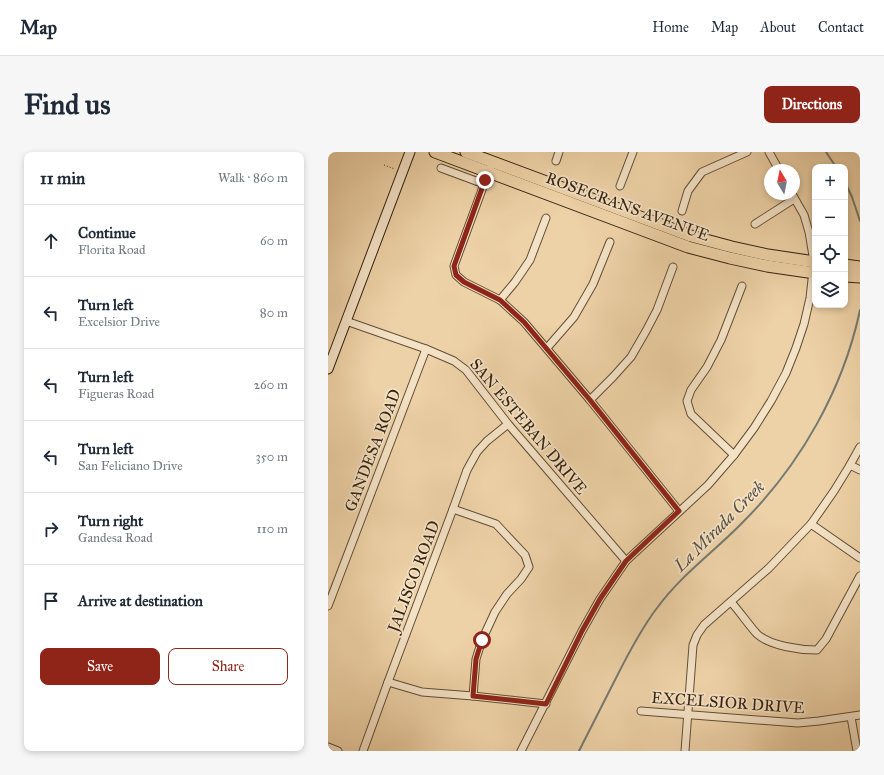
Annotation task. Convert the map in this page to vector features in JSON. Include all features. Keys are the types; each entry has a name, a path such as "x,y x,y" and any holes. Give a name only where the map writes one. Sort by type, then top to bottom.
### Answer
{"main road":[{"name":"ROSECRANS AVENUE","path":"435,152 491,167 691,236 812,266"},
{"name":"ROSECRANS AVENUE","path":"466,152 491,167"},
{"path":"848,266 859,272"},
{"path":"848,275 859,272"}],"street":[{"path":"328,369 410,152"},
{"path":"556,161 560,152"},
{"path":"620,186 633,152"},
{"path":"682,211 688,191 702,172 747,152"},
{"path":"769,152 776,164"},
{"path":"491,167 454,266 456,275 464,282 500,300 524,322 590,400 679,511"},
{"path":"441,168 484,184"},
{"path":"755,224 788,200"},
{"path":"795,200 804,215 809,232 812,253"},
{"path":"500,300 530,260 546,218"},
{"path":"546,348 574,317 593,284 610,242"},
{"path":"590,400 631,357 657,310 673,267"},
{"path":"521,751 582,631 600,599 626,561 708,485 734,455 754,428 789,367 804,324 810,298 813,272"},
{"path":"734,455 691,414 686,401 691,390 707,367 721,340 742,286"},
{"name":"SAN ESTEBAN DRIVE","path":"346,321 426,349 454,361 466,370 508,424 626,561"},
{"name":"GANDESA ROAD","path":"328,606 426,349"},
{"name":"JALISCO ROAD","path":"363,751 467,470 477,452 487,441 508,424"},
{"path":"685,751 694,645 697,635 704,626 769,568 811,524 834,491 860,447"},
{"path":"850,465 860,470"},
{"path":"453,509 496,524 525,555 529,567 521,580 507,594 494,612 476,659 473,696"},
{"path":"811,524 860,558"},
{"path":"731,602 758,634 768,642 803,650 817,650 826,639 860,576"},
{"path":"388,682 422,692 546,704"},
{"name":"EXCELSIOR DRIVE","path":"641,711 798,724 860,715"},
{"path":"851,717 857,751"},
{"path":"328,747 338,751"}],"path":[{"path":"384,165 402,171"}],"waterway":[{"name":"La Mirada Creek","path":"826,152 834,164"},
{"name":"La Mirada Creek","path":"848,188 860,221"},
{"name":"La Mirada Creek","path":"579,751 630,651 657,608 666,596 764,500 801,451 831,397 843,369 860,310"}],"route":[{"path":"482,640 476,659 473,696 546,704 582,631 600,599 626,561 679,511 590,400 524,322 500,300 464,282 456,275 454,266 485,180"}]}
